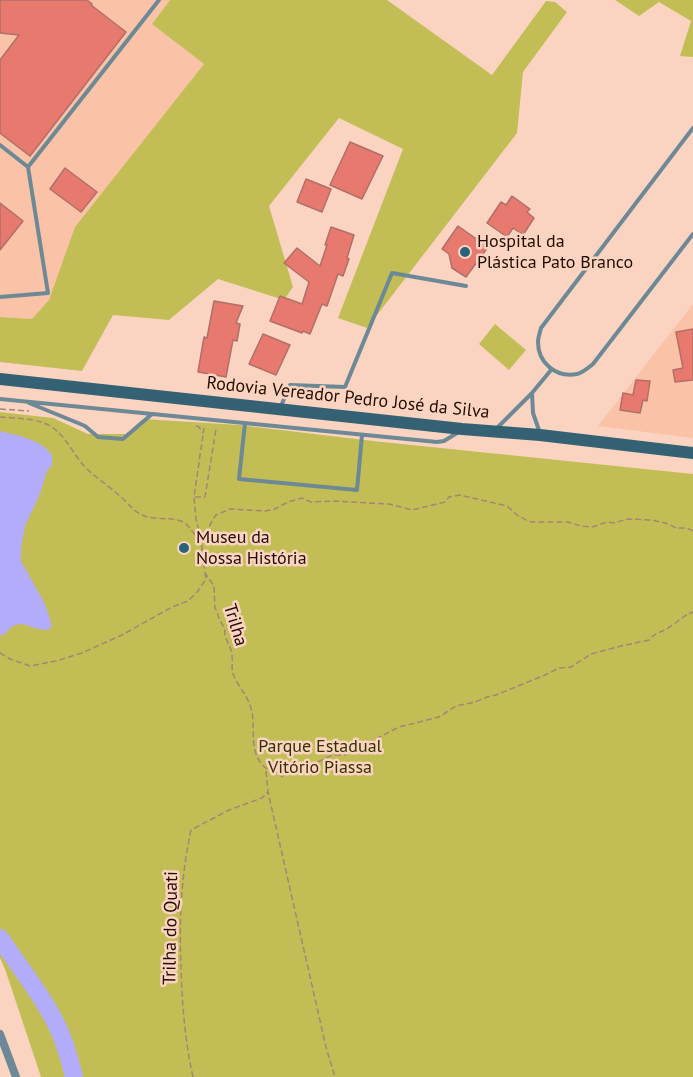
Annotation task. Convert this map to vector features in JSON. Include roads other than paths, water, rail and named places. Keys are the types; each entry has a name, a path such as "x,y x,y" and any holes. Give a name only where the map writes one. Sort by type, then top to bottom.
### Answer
{"main road":[{"name":"Rodovia Vereador Pedro José da Silva","path":"0,379 693,453"}],"street":[{"path":"0,1034 16,1077"}],"lane":[{"path":"28,167 159,0"},
{"path":"693,128 541,328 538,342 541,358 550,370 564,374 578,374 593,364 693,234"},
{"path":"0,145 28,167 48,293 0,297"},
{"path":"279,410 290,385 345,387 392,273 466,286"},
{"path":"493,432 532,393 550,370"},
{"path":"532,393 533,413 540,435"},
{"path":"0,399 437,442 444,441 462,429"},
{"path":"25,402 85,426 98,437 115,439 123,439 152,414"},
{"path":"245,423 239,478 357,490 362,435"}],"waterway":[{"path":"0,938 56,1023 74,1077"}],"place":[{"name":"Hospital da Plástica Pato Branco","path":"465,252"},
{"name":"Museu da Nossa História","path":"184,548"}],"park label":[{"name":"Parque Estadual Vitório Piassa","path":"320,757"}]}
